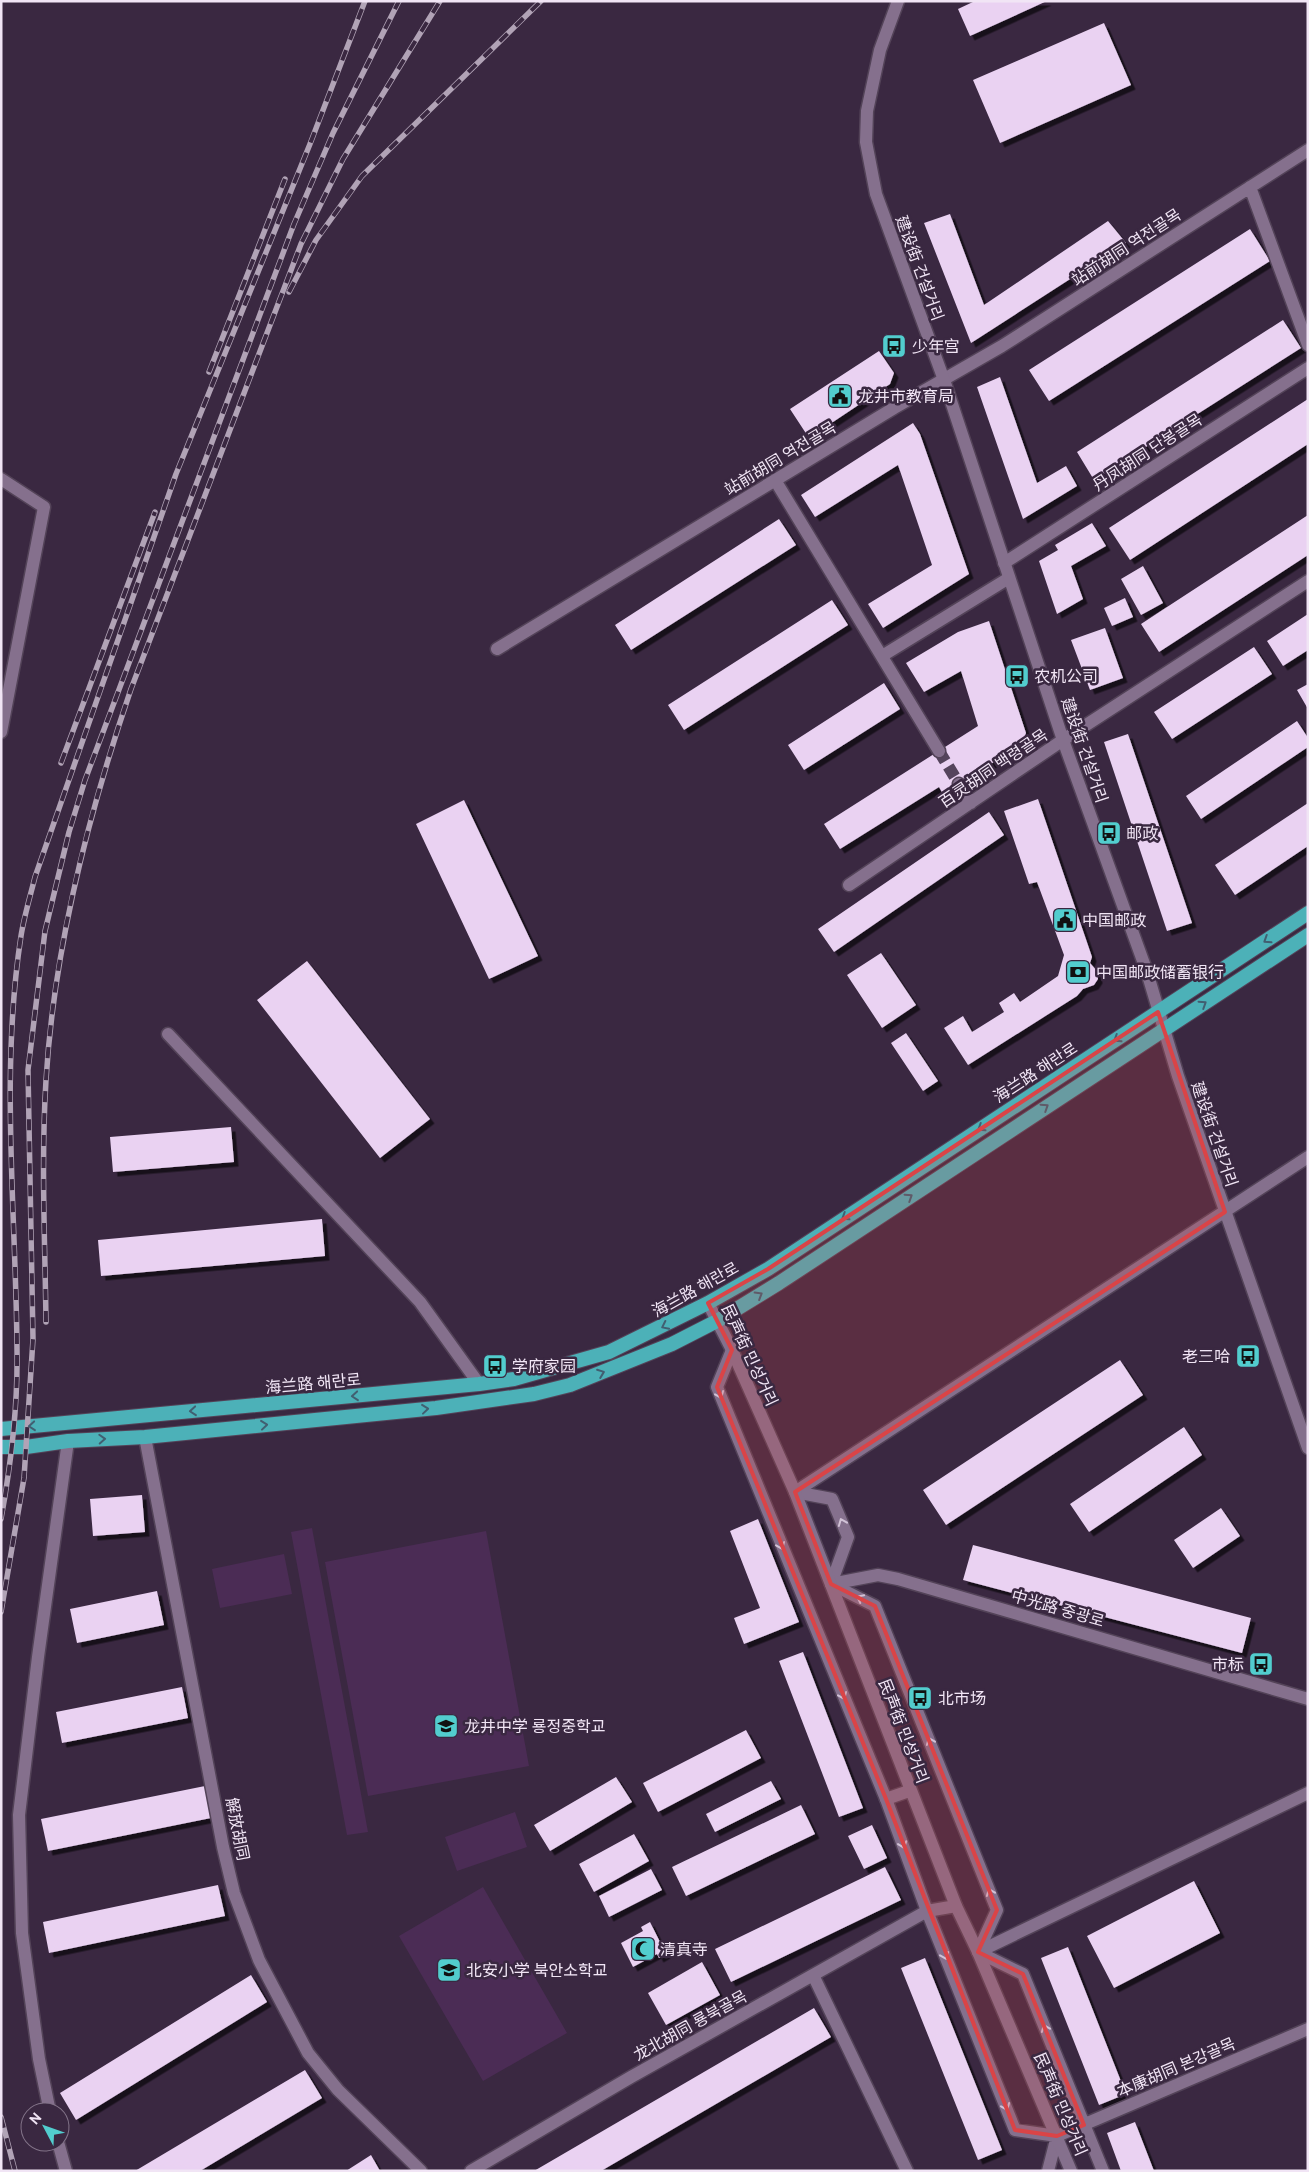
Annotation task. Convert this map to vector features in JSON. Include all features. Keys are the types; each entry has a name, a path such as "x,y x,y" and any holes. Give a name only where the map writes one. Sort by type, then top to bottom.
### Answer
{"highway":[{"name":"海兰路 해란로","path":"1,1429 479,1384 514,1379 609,1352 708,1303 768,1269 1308,913"},
{"path":"1,1447 26,1447 68,1441 145,1437 436,1408 534,1394 599,1374 672,1344 717,1321 779,1283 1308,935"}],"street":[{"name":"建设街 건설거리","path":"898,1 880,50 867,111 866,142 876,194 944,380 1063,740 1147,972 1162,1030 1308,1448"},
{"name":"站前胡同 역전골목","path":"498,649 894,408 1002,346 1308,150"},
{"path":"1250,187 1308,345"},
{"name":"丹凤胡同 단봉골목","path":"1004,563 1308,368"},
{"path":"1,479 44,507 1,732"},
{"path":"775,480 939,750"},
{"path":"882,656 1009,578"},
{"name":"百灵胡同 백령골목","path":"849,885 1063,740 1308,581"},
{"path":"959,784 971,803"},
{"path":"168,1034 420,1302 479,1384"},
{"path":"795,1492 1308,1157"},
{"name":"民声街 민성거리","path":"708,1303 732,1350 795,1492 909,1791 956,1906 978,1952 1071,2171"},
{"path":"732,1350 717,1387 886,1799 927,1911 1015,2130 1057,2136 1048,2171"},
{"name":"解放胡同","path":"145,1437 223,1847 234,1893 247,1929 259,1960 292,2025 312,2059 338,2090 421,2171"},
{"path":"48,2102 39,2059 22,1933 19,1815 38,1657 68,1441"},
{"path":"795,1492 832,1499 848,1537 831,1584 875,1606 994,1900 997,1910 978,1952"},
{"name":"中光路 중광로","path":"831,1584 878,1575 898,1578 1308,1698"},
{"name":"中光路 중광로","path":"1274,1687 1308,1688"},
{"path":"886,1799 909,1791"},
{"path":"978,1952 1308,1793"},
{"name":"龙北胡同 룡북골목","path":"471,2171 927,1911 956,1906"},
{"path":"978,1952 1023,1974 1103,2171"},
{"path":"813,1975 907,2171"},
{"name":"本康胡同 본강골목","path":"1057,2136 1308,2028"},
{"path":"61,2152 66,2171"}],"highlighted area":[{"path":"1158,1012 1225,1212 795,1492 831,1584 875,1606 997,1910 978,1952 1023,1974 1084,2125 1057,2136 1015,2130 886,1799 717,1387 732,1350 708,1303 768,1269"}],"shaded area":[{"path":"312,1528 368,1832 347,1835 291,1532"},
{"path":"486,1531 529,1766 368,1796 325,1562"},
{"path":"284,1554 292,1594 220,1608 212,1569"},
{"path":"515,1812 527,1847 457,1871 445,1837"},
{"path":"483,1887 567,2033 483,2081 399,1936"}],"building":[{"path":"975,1 1047,1 970,36 958,9"},
{"path":"1104,23 1131,85 1000,143 973,80"},
{"path":"950,214 984,305 1108,221 1126,243 971,343 924,223"},
{"path":"1250,229 1270,261 1049,401 1029,370"},
{"path":"1283,320 1301,348 1094,480 1077,452"},
{"name":"龙井市教育局","path":"879,351 894,373 890,384 809,438 790,409"},
{"path":"1000,377 1037,483 1066,466 1077,486 1023,519 977,387"},
{"path":"1308,399 1308,444 1130,560 1109,528"},
{"path":"913,423 920,434 969,574 883,628 868,604 932,565 898,465 815,517 801,495"},
{"path":"1308,515 1308,555 1159,652 1141,624"},
{"path":"779,519 796,545 631,650 615,625"},
{"path":"1092,523 1106,546 1071,566 1083,599 1057,614 1039,561 1058,550 1055,545"},
{"path":"1143,566 1163,603 1141,615 1121,579"},
{"path":"1125,598 1133,617 1112,626 1104,608"},
{"path":"832,600 848,625 684,730 668,705"},
{"path":"1308,614 1308,650 1283,666 1267,641"},
{"path":"989,621 1026,733 1021,745 943,794 939,787 840,849 824,824 978,726 961,671 924,692 906,663 958,632"},
{"path":"1105,628 1123,678 1090,690 1071,640"},
{"path":"1254,647 1272,674 1172,739 1154,712"},
{"path":"884,683 900,709 804,770 788,745"},
{"path":"1308,684 1308,709 1297,690"},
{"path":"1297,721 1308,738 1308,747 1201,819 1186,796"},
{"path":"1128,734 1192,923 1167,931 1104,742"},
{"name":"中国邮政","path":"1038,799 1092,957 1090,963 1097,971 1098,979 1094,985 1083,989 1077,996 968,1065 944,1028 963,1016 972,1032 1004,1012 999,1003 1014,993 1020,1002 1058,976 1064,955 1037,882 1029,884 1004,811"},
{"path":"464,800 538,956 489,979 416,824"},
{"path":"1308,803 1308,846 1235,895 1215,865"},
{"path":"989,812 1004,835 834,952 818,929"},
{"path":"881,953 916,1005 882,1028 847,975"},
{"path":"307,961 430,1119 380,1158 257,1000"},
{"path":"906,1033 938,1081 923,1091 891,1043"},
{"path":"231,1127 234,1162 113,1172 110,1137"},
{"path":"322,1219 325,1256 101,1276 98,1240"},
{"path":"1120,1360 1143,1395 946,1525 923,1490"},
{"path":"1184,1427 1202,1455 1089,1532 1070,1504"},
{"path":"142,1495 145,1532 93,1536 90,1499"},
{"path":"1221,1508 1240,1536 1193,1568 1174,1540"},
{"path":"758,1519 799,1622 744,1644 734,1618 760,1608 730,1531"},
{"path":"973,1545 1251,1618 1242,1653 963,1580"},
{"path":"157,1591 164,1625 77,1643 70,1609"},
{"path":"803,1652 863,1808 839,1817 779,1661"},
{"path":"182,1687 188,1718 62,1743 56,1712"},
{"path":"746,1730 761,1758 658,1812 643,1783"},
{"path":"616,1777 632,1802 550,1851 534,1825"},
{"path":"771,1781 781,1799 715,1832 706,1814"},
{"path":"205,1786 211,1818 48,1851 41,1819"},
{"path":"801,1805 815,1834 686,1896 672,1867"},
{"path":"872,1825 887,1858 864,1869 848,1836"},
{"path":"634,1834 649,1861 594,1892 579,1864"},
{"path":"885,1867 901,1900 731,1982 715,1949"},
{"path":"651,1869 662,1890 609,1917 599,1896"},
{"path":"1194,1881 1220,1933 1114,1988 1087,1936"},
{"path":"218,1885 225,1916 49,1953 43,1922"},
{"name":"清真寺","path":"650,1922 666,1954 659,1958 657,1954 633,1967 621,1943 643,1931 641,1927"},
{"path":"1068,1947 1126,2094 1099,2105 1041,1958"},
{"path":"925,1958 1002,2150 978,2160 901,1968"},
{"path":"702,1962 720,1995 666,2025 648,1993"},
{"path":"251,1975 267,2002 76,2120 70,2110 70,2102 65,2102 60,2093"},
{"path":"814,2008 831,2037 601,2171 534,2171"},
{"path":"305,2070 322,2098 200,2171 135,2171"},
{"path":"1135,2122 1154,2171 1121,2171 1107,2133"},
{"path":"371,2155 380,2171 346,2171"}],"tunnel":[{"path":"939,751 959,784"}],"railway":[{"path":"1,1519 11,1456 16,1392 16,1297 10,1090 15,987 25,914 35,877 176,474 310,144 365,1"},
{"path":"1,1612 24,1478 33,1339 28,1070 45,931 69,832 85,780 294,224 333,133 399,1"},
{"path":"46,1322 44,1141 50,1030 65,931 75,882 115,737 131,689 301,244 343,159 440,1"},
{"path":"289,292 316,240 362,176 541,1"},
{"path":"209,372 285,179"},
{"path":"61,763 155,512"},
{"path":"1,2117 15,2171"}],"place":[{"name":"少年宫","path":"894,346"},
{"name":"龙井市教育局","path":"840,396"},
{"name":"农机公司","path":"1017,676"},
{"name":"邮政","path":"1109,833"},
{"name":"中国邮政","path":"1065,920"},
{"name":"中国邮政储蓄银行","path":"1078,972"},
{"name":"老三哈","path":"1248,1356"},
{"name":"学府家园","path":"495,1366"},
{"name":"市标","path":"1261,1664"},
{"name":"北市场","path":"920,1698"},
{"name":"龙井中学 룡정중학교","path":"446,1726"},
{"name":"清真寺","path":"643,1949"},
{"name":"北安小学 북안소학교","path":"449,1970"}]}
